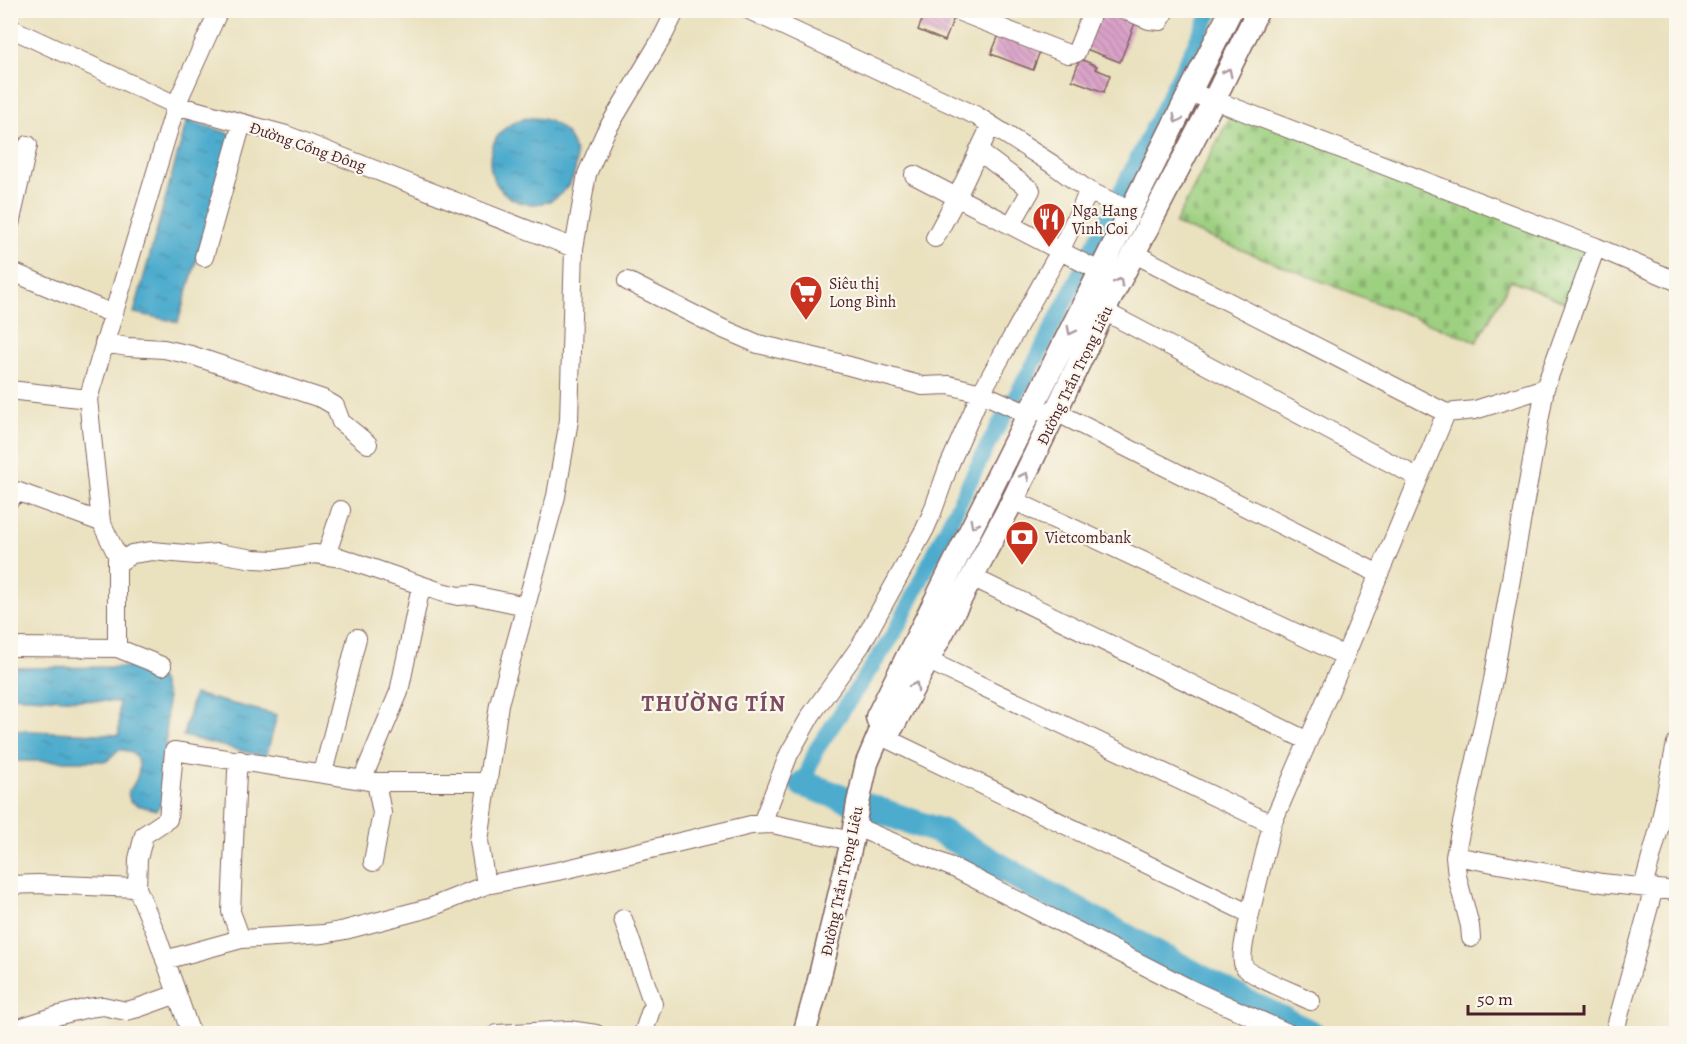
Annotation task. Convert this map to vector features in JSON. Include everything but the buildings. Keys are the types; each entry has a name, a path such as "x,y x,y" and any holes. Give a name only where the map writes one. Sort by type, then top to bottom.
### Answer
{"main road":[{"name":"Đường Trần Trọng Liêu","path":"804,1034 818,984 867,763 880,733 877,717 1025,410 1090,267 1131,211 1231,10"},
{"name":"Đường Trần Trọng Liêu","path":"880,733 893,726 929,662 1013,500 1133,253 1170,187 1258,10"}],"street":[{"path":"117,648 118,563 117,555 100,522 88,399 176,105 219,10"},
{"path":"486,885 478,841 499,704 556,496 569,420 574,248 587,174 604,133 663,36 676,10"},
{"path":"749,10 977,116 1052,164 1089,191 1131,211"},
{"path":"955,10 1068,54 1076,53 1093,10"},
{"path":"1125,10 1149,20 1160,21 1165,10"},
{"name":"Đường Cổng Đông","path":"10,28 176,105 286,135 574,248"},
{"path":"1190,93 1214,100 1596,247 1677,281"},
{"path":"204,257 242,123"},
{"path":"935,238 991,125"},
{"path":"10,224 21,150"},
{"path":"978,151 1031,190 1011,225"},
{"path":"914,175 1090,267"},
{"path":"762,824 789,754 811,715 861,645 932,513 948,468 983,394 1060,251 1089,191"},
{"path":"1471,938 1457,876 1455,856 1493,680 1545,388 1596,247"},
{"path":"1133,253 1446,413 1475,410 1545,388"},
{"path":"10,271 113,314"},
{"path":"627,281 758,344 923,386 949,385 983,394 1025,410 1056,412 1379,574"},
{"path":"1104,311 1419,478"},
{"path":"104,343 164,349 191,355 323,399 335,406 341,422 368,444"},
{"path":"10,390 88,399"},
{"path":"1311,1001 1256,975 1243,964 1242,957 1250,914 1272,825 1446,413"},
{"path":"10,500 16,491 100,522"},
{"path":"1013,500 1345,656"},
{"path":"326,556 341,510"},
{"path":"118,563 132,554 152,551 196,555 218,553 275,560 315,554 342,558 421,586 458,596 473,596 526,606"},
{"path":"972,578 1308,741"},
{"path":"373,861 382,813 369,781 399,692 421,586"},
{"path":"323,773 357,638"},
{"path":"10,647 117,648 162,666"},
{"path":"929,662 1272,825"},
{"path":"880,733 1250,914"},
{"path":"1614,1034 1649,888 1677,743"},
{"path":"191,1034 137,888 138,859 144,835 168,819 174,751 369,781 486,782"},
{"path":"240,760 237,772 231,912 241,939"},
{"path":"165,960 241,939 324,934 345,930 429,908 486,885 563,870 762,824 772,824 853,833 956,869 1190,989 1290,1034"},
{"path":"1455,856 1602,883 1677,891"},
{"path":"10,885 137,888"},
{"path":"623,919 653,1004 643,1034"},
{"path":"10,1031 88,1008 103,1006 126,1011 177,994"},
{"path":"497,1034 561,1032 596,1034"}],"green space":[{"path":"1237,103 1588,247 1566,303 1511,280 1477,342 1175,224"}],"water":[{"path":"533,118 550,121 564,130 573,144 576,161 573,178 564,192 550,201 533,204 516,201 502,192 493,178 490,161 493,144 502,130 516,121"},
{"path":"187,120 234,135 178,322 134,313"},
{"path":"129,659 157,674 167,698 164,802 156,810 130,801 128,792 137,779 139,765 137,758 127,751 118,750 107,761 11,761 10,730 119,735 119,702 11,696 11,668 128,667"},
{"path":"194,694 277,715 266,757 183,736"}],"waterway":[{"path":"803,784 816,750 894,634 988,445 1037,358 1212,10"},
{"path":"803,784 941,832 1051,896 1244,1001 1312,1034"}],"place":[{"name":"Nga Hang Vinh Coi","path":"1049,248"},
{"name":"Siêu thị Long Bình","path":"806,321"},
{"name":"Vietcombank","path":"1022,566"}],"district":[{"name":"THƯỜNG TÍN","path":"714,703"}]}
